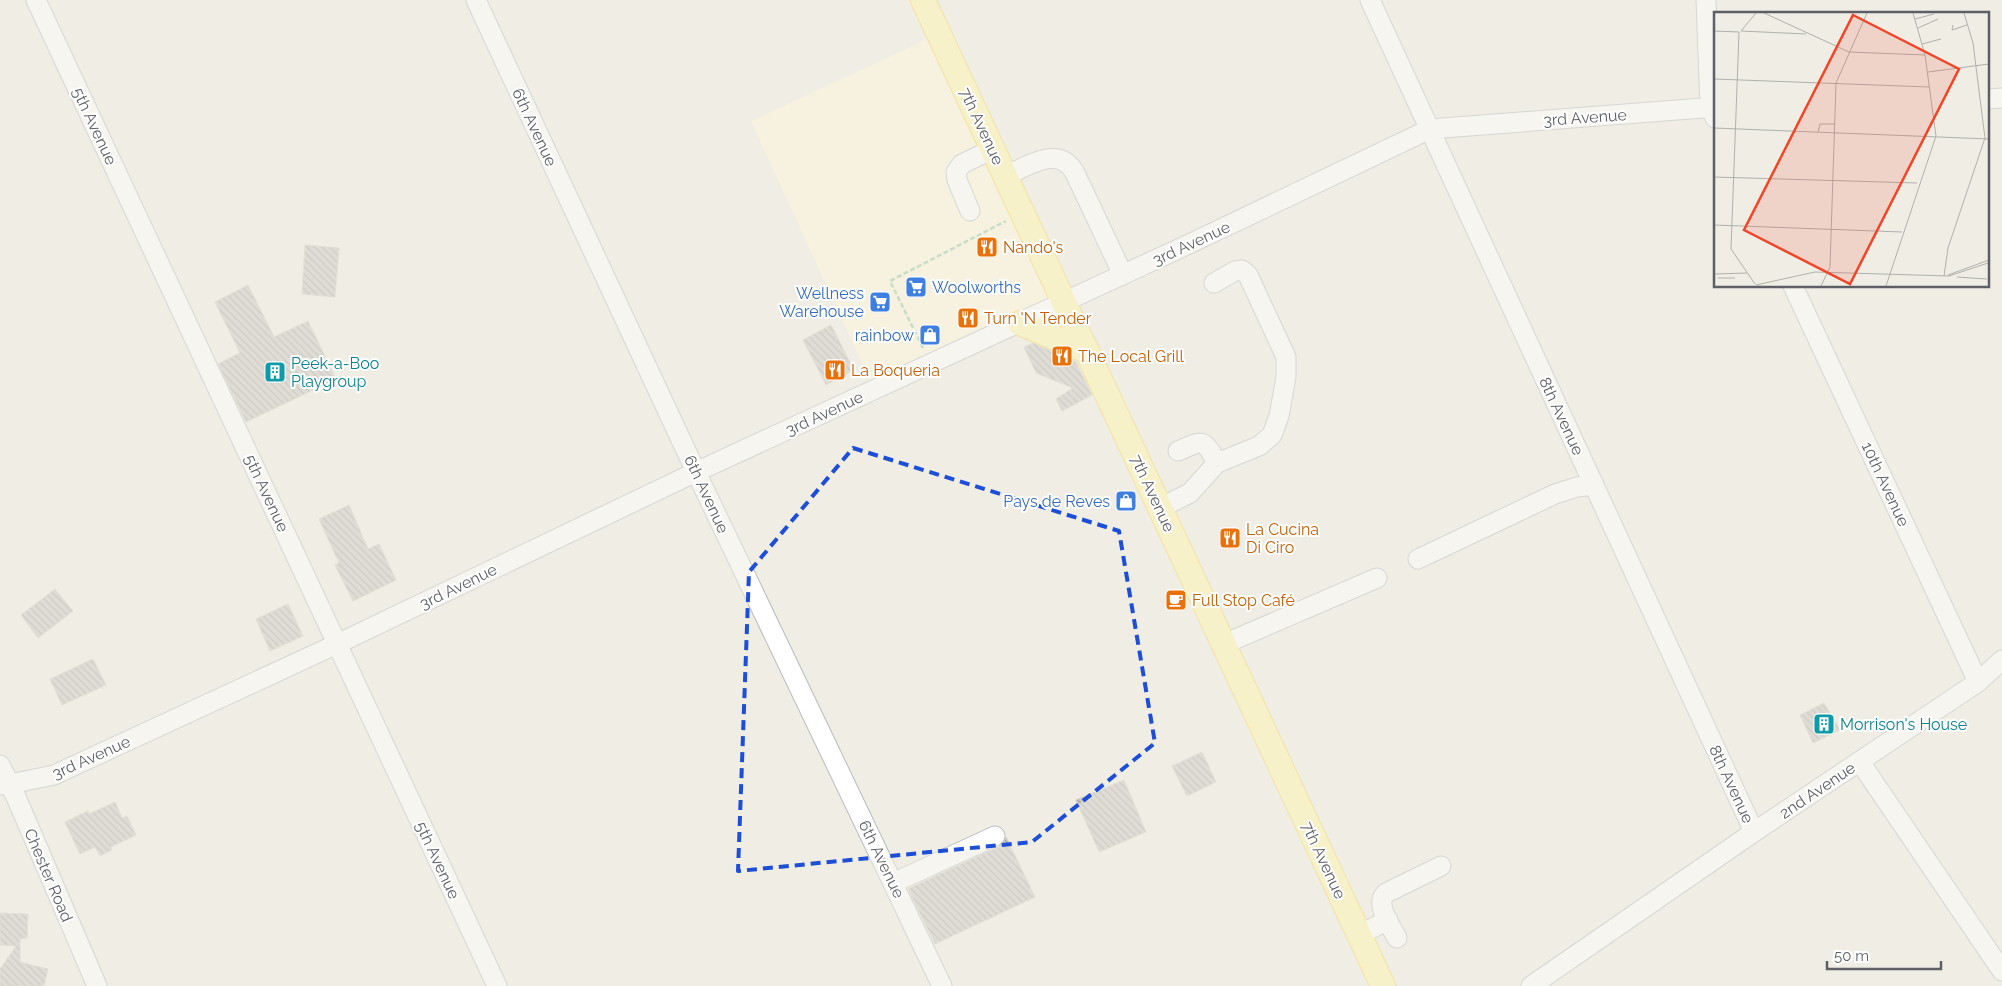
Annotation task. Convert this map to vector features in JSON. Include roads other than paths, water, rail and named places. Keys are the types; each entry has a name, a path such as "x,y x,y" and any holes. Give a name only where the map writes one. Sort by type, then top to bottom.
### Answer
{"main road":[{"name":"7th Avenue","path":"923,0 1088,350 1382,986"},
{"path":"1020,323 1088,350"}],"street":[{"name":"5th Avenue","path":"36,0 497,986"},
{"name":"6th Avenue","path":"476,0 696,472 942,986"},
{"name":"8th Avenue","path":"1370,0 1754,832"},
{"path":"1706,0 1714,112"},
{"name":"3rd Avenue","path":"5,784 54,775 337,644 696,472 1123,275 1430,129 1714,112"},
{"path":"970,211 957,180 956,172 962,164 993,149"},
{"path":"1006,176 1045,159 1058,158 1068,164 1075,173 1123,275"},
{"path":"1160,508 1190,493 1217,464 1259,446 1272,435 1279,416 1286,377 1286,356 1248,275 1242,270 1235,271 1214,283"},
{"name":"10th Avenue","path":"1794,288 1978,682"},
{"path":"1178,451 1197,443 1202,443 1208,447 1217,464"},
{"path":"1418,559 1555,494 1594,485"},
{"path":"1224,644 1377,578"},
{"name":"2nd Avenue","path":"1531,986 1754,832 1978,682 2002,660"},
{"path":"1860,762 2002,971"},
{"name":"Chester Road","path":"0,765 5,784 97,986"},
{"path":"893,883 995,836"},
{"path":"1397,938 1380,904 1382,897 1386,892 1441,866"},
{"path":"1359,935 1388,920"}],"place":[{"name":"Nando's","path":"987,247"},
{"name":"Woolworths","path":"916,287"},
{"name":"Wellness Warehouse","path":"880,302"},
{"name":"Turn 'N Tender","path":"968,318"},
{"name":"rainbow","path":"930,335"},
{"name":"The Local Grill","path":"1062,356"},
{"name":"La Boqueria","path":"835,370"},
{"name":"Peek-a-Boo Playgroup","path":"275,372"},
{"name":"Pays de Reves","path":"1126,501"},
{"name":"La Cucina Di Ciro","path":"1230,538"},
{"name":"Full Stop Café","path":"1176,600"},
{"name":"Morrison's House","path":"1824,724"}]}
